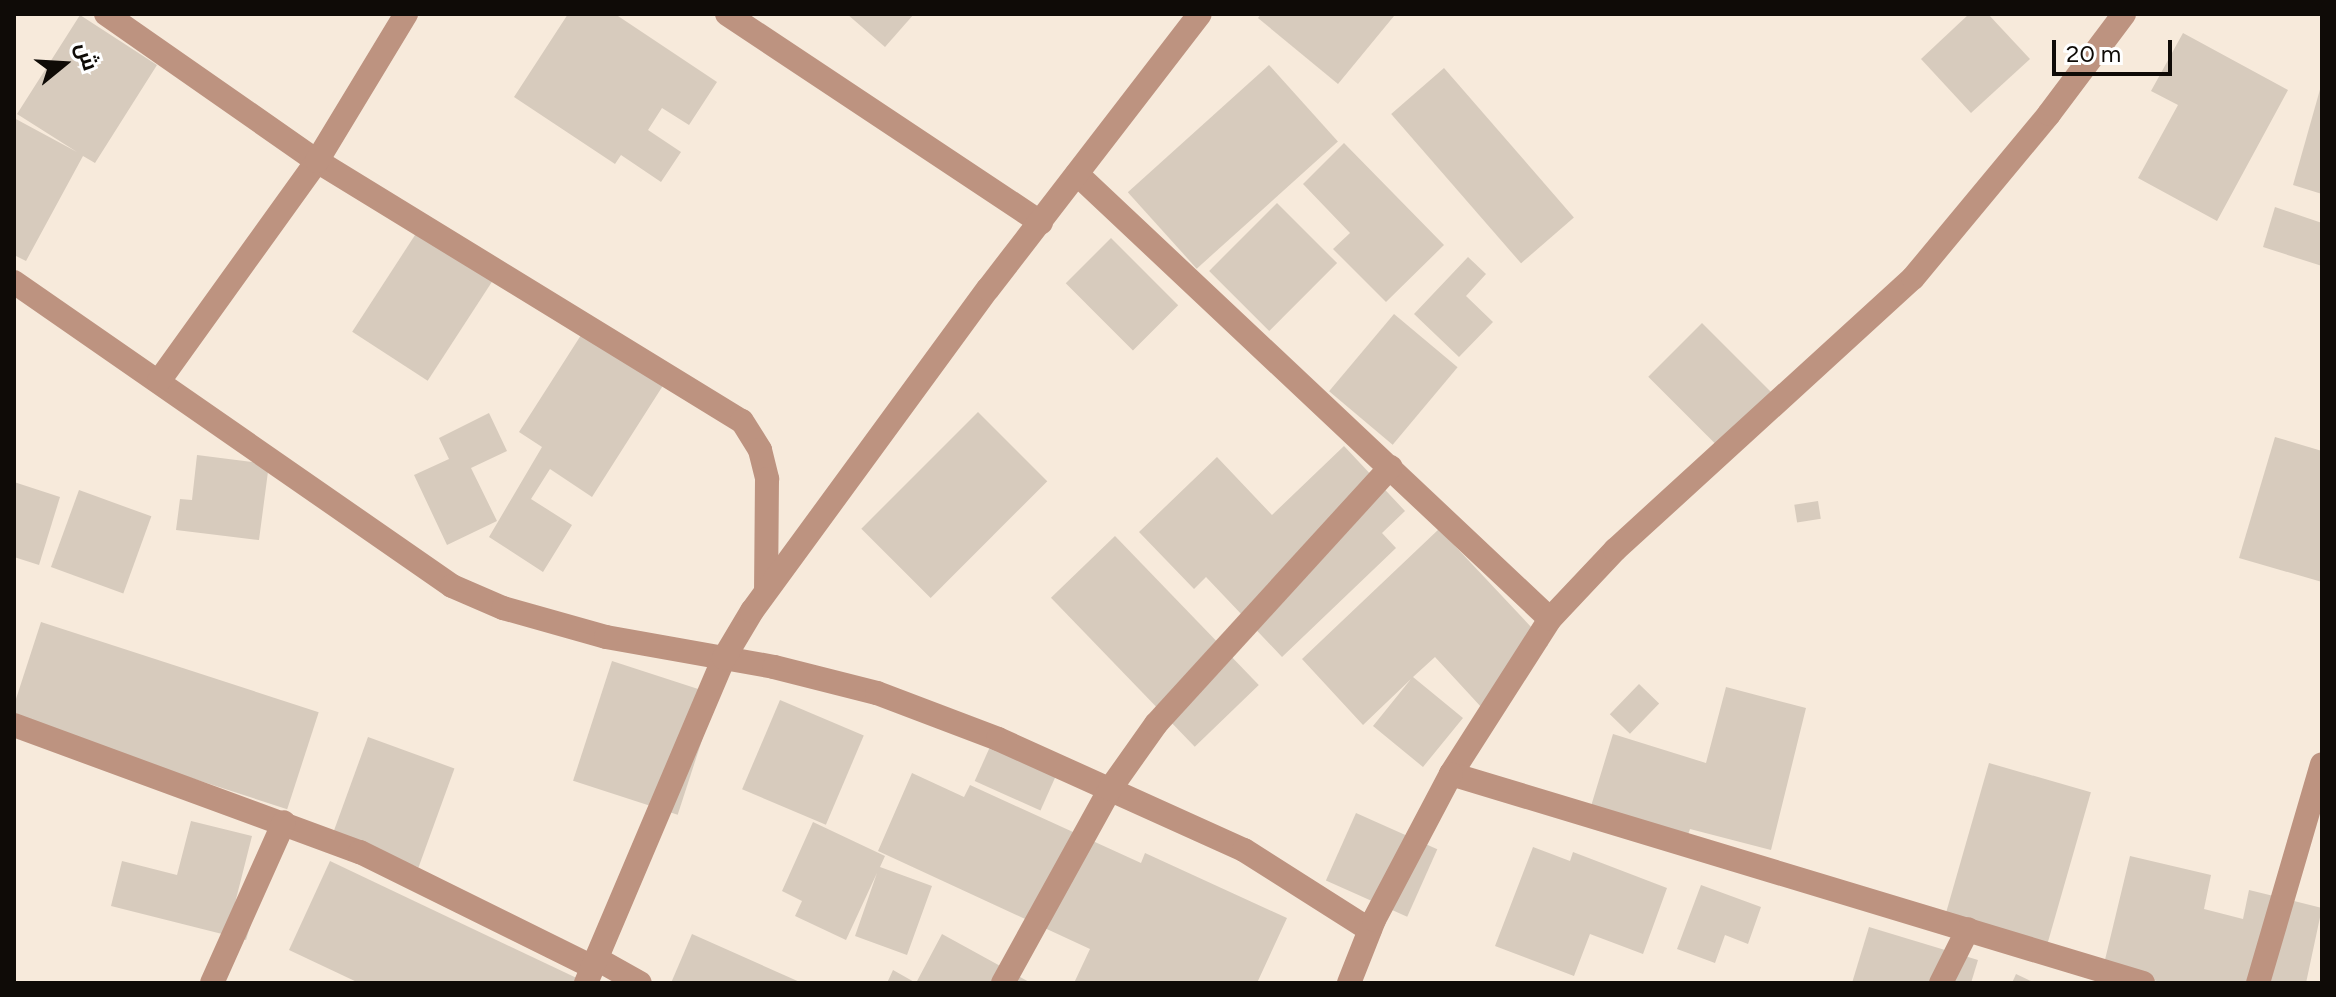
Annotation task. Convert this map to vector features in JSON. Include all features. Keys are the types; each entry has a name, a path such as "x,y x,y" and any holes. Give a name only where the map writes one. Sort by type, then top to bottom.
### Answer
{"street":[{"path":"106,14 317,161 742,421 760,450 767,479 766,590"},
{"path":"159,381 317,161 406,14"},
{"path":"727,14 1041,223"},
{"path":"592,970 724,658 766,590 1200,14"},
{"path":"1349,983 1370,930 1451,774 1550,619 1615,550 1913,278 2049,114 2124,14"},
{"path":"1077,174 1550,619"},
{"path":"14,282 452,586 503,608 606,637 724,658 877,693 1110,789 1281,869 1370,930"},
{"path":"1003,983 1110,789 1156,724 1391,467"},
{"path":"14,725 360,852 592,970 640,983"},
{"path":"2258,983 2322,764"},
{"path":"1451,774 2143,983"},
{"path":"212,983 284,822"},
{"path":"1941,983 1968,929"}],"building":[{"path":"568,14 615,14 717,82 689,125 662,108 648,130 681,152 661,182 621,155 615,164 514,97"},
{"path":"847,14 914,14 885,47"},
{"path":"1261,14 1394,16 1338,84 1258,18"},
{"path":"1969,14 1988,14 2030,59 1971,113 1921,59"},
{"path":"80,15 157,65 95,163 83,156 26,261 14,255 14,118 77,152 17,114"},
{"path":"2183,33 2288,90 2217,221 2138,178 2178,105 2151,91"},
{"path":"1269,65 1338,142 1197,269 1128,192"},
{"path":"1444,68 1574,217 1521,263 1391,114"},
{"path":"2322,87 2322,194 2293,185"},
{"path":"1344,143 1444,245 1386,302 1333,249 1350,233 1303,184"},
{"path":"1277,203 1337,263 1269,331 1209,271"},
{"path":"2275,207 2322,223 2322,266 2263,247"},
{"path":"417,232 492,281 428,381 352,332"},
{"path":"1111,238 1178,305 1133,350 1066,283"},
{"path":"1468,257 1486,274 1466,296 1493,322 1459,357 1414,314"},
{"path":"1394,314 1458,367 1393,445 1329,391"},
{"path":"1702,323 1780,401 1726,455 1648,377"},
{"path":"583,332 664,384 592,497 550,469 531,499 572,525 543,572 489,537 542,447 519,432"},
{"path":"978,412 1047,481 931,598 861,529"},
{"path":"489,413 507,451 471,468 497,521 447,545 414,475 449,459 439,438"},
{"path":"2275,437 2322,451 2322,582 2239,558"},
{"path":"1344,446 1405,511 1382,533 1396,548 1282,657 1206,577 1194,589 1139,532 1217,457 1272,515"},
{"path":"197,455 269,464 259,540 176,530 180,499 192,500"},
{"path":"14,482 60,497 39,565 14,557"},
{"path":"79,490 151,516 123,593 51,567"},
{"path":"1818,501 1821,519 1797,523 1794,505"},
{"path":"1439,529 1548,645 1482,708 1435,657 1413,677 1463,718 1423,767 1373,726 1411,679 1363,725 1302,659"},
{"path":"1115,536 1259,685 1195,747 1051,598"},
{"path":"41,622 319,712 287,809 14,720 14,705"},
{"path":"612,661 717,695 678,815 573,781"},
{"path":"1639,684 1659,703 1630,734 1610,714"},
{"path":"1726,687 1806,708 1771,850 1690,829 1684,846 1588,816 1613,734 1706,763"},
{"path":"780,700 864,736 826,825 742,789"},
{"path":"368,737 454,768 419,867 332,836"},
{"path":"993,740 1059,769 1040,810 975,781"},
{"path":"1989,763 2091,792 2045,952 1943,923"},
{"path":"912,773 964,797 970,785 1141,863 1145,853 1287,918 1257,983 1074,983 1090,949 878,851"},
{"path":"1356,813 1437,849 1407,917 1326,881"},
{"path":"191,821 252,836 232,915 252,920 246,940 111,906 122,861 177,875"},
{"path":"813,822 885,856 880,867 932,886 907,955 855,936 877,873 846,940 795,916 802,901 782,891"},
{"path":"1533,847 1570,861 1573,852 1667,888 1643,954 1590,934 1574,976 1495,946"},
{"path":"2130,856 2211,875 2204,909 2243,919 2249,890 2322,908 2306,983 2165,983 2103,968"},
{"path":"330,861 583,981 359,983 289,950"},
{"path":"1701,885 1761,907 1748,944 1725,935 1715,963 1677,949"},
{"path":"1869,927 1978,960 1971,983 1852,983"},
{"path":"692,934 802,983 671,983"},
{"path":"942,934 1031,983 916,983"},
{"path":"893,970 916,983 887,983"},
{"path":"2016,974 2035,983 2012,983"}]}
